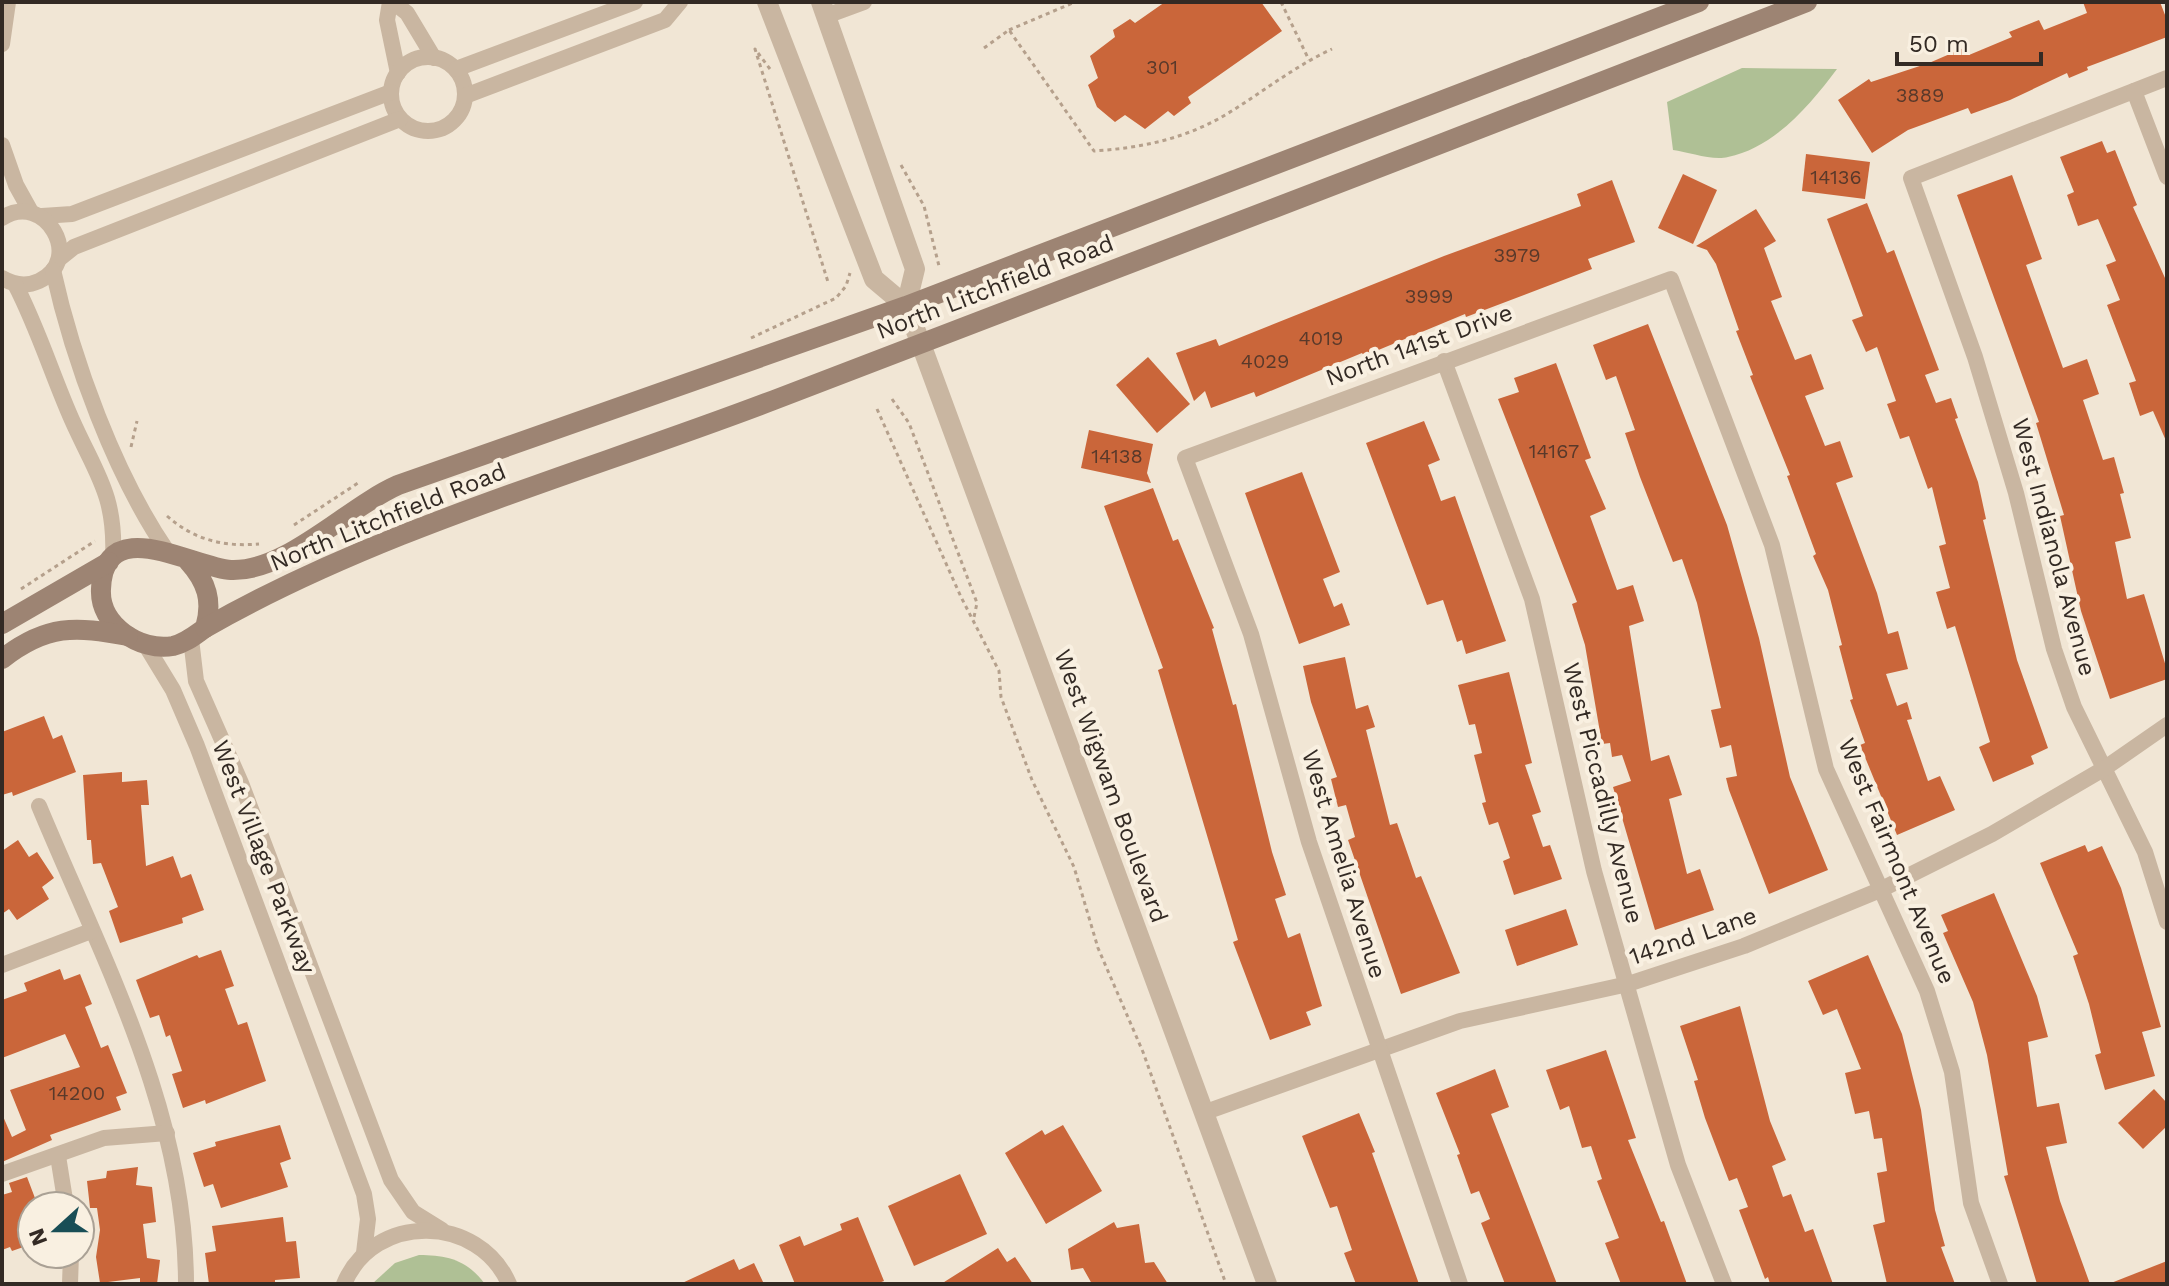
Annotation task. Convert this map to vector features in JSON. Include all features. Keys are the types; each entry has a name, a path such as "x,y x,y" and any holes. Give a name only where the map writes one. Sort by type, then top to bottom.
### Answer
{"main road":[{"name":"North Litchfield Road","path":"188,561 231,570 276,562 370,498 398,485 906,306 1699,2"},
{"name":"North Litchfield Road","path":"198,633 255,600 309,576 516,492 921,344 1807,2"},
{"path":"2,624 111,560 142,547 167,551 188,561 201,575 208,593 210,611 198,633 175,645 81,627 51,631 29,640 2,659"},
{"path":"111,560 101,577 101,599 108,616 137,640"}],"street":[{"path":"2,44 8,2"},
{"path":"398,73 387,20 392,2 407,13 434,58"},
{"path":"456,69 635,2"},
{"path":"465,96 665,20 680,2"},
{"name":"West Wigwam Boulevard","path":"767,2 874,279 906,306 921,344 1267,1284"},
{"path":"864,2 823,9 915,269 906,306"},
{"path":"434,58 456,69 465,96 456,118 440,129 414,129 400,119 392,104 391,92 398,73 414,60 434,58"},
{"path":"2167,78 2134,91 2167,177"},
{"name":"West Indianola Avenue","path":"2134,91 1911,178 1975,357 2016,493 2054,649 2074,707 2145,852 2167,922"},
{"path":"2,218 19,211 72,214 391,92"},
{"path":"9,281 34,284 74,247 400,119"},
{"path":"2,145 16,185 37,214 58,235 56,264 60,303 115,456 145,519 167,551"},
{"name":"North 141st Drive","path":"1185,458 1671,279"},
{"name":"West Fairmont Avenue","path":"1671,279 1772,545 1826,769 1927,991 1952,1072 1971,1203 2000,1284"},
{"path":"9,281 34,321 71,419 105,487 114,523 111,560"},
{"name":"West Piccadilly Avenue","path":"1444,361 1532,599 1594,871 1678,1165 1724,1284"},
{"name":"West Amelia Avenue","path":"1185,458 1251,634 1309,842 1460,1284"},
{"name":"West Village Parkway","path":"198,633 196,681 241,783 400,1197 413,1212 492,1257 509,1284"},
{"name":"West Village Parkway","path":"137,640 173,690 197,746 364,1194 368,1219 364,1253"},
{"name":"142nd Lane","path":"1203,1113 1460,1021 1628,984 1744,946 1880,890 1992,834 2105,768 2167,725"},
{"path":"39,806 91,931 110,967 167,1133 183,1207 186,1284"},
{"path":"2,965 91,931"},
{"path":"326,1092 354,1081"},
{"path":"2,1174 104,1138 167,1133"},
{"path":"58,1156 63,1190"},
{"name":"West Village Parkway","path":"344,1284 364,1253 385,1239 417,1228 442,1230"}],"path":[{"path":"984,48 1009,30 1075,2"},
{"path":"1281,2 1309,60"},
{"path":"1009,30 1094,151 1139,148 1178,137 1218,119 1309,60 1332,49"},
{"path":"774,74 755,49 828,282"},
{"path":"898,161 924,206 939,266"},
{"path":"746,340 836,298 850,279 850,268"},
{"path":"892,399 909,423 977,603 974,618"},
{"path":"877,409 961,597 999,671 1001,697 1032,780 1074,867 1098,948 1143,1052 1226,1284"},
{"path":"133,457 131,445 137,421"},
{"path":"292,527 359,482"},
{"path":"161,511 179,527 215,543 246,545 269,540"},
{"path":"15,592 101,536"}],"green space":[{"path":"1742,68 1837,69 1790,123 1761,145 1722,158 1673,150 1667,102"},
{"path":"419,1255 456,1260 471,1269 485,1284 372,1284 395,1263"}],"building":[{"path":"1165,2 1261,2 1282,31 1188,97 1191,103 1174,116 1168,111 1145,129 1125,115 1115,122 1097,107 1088,85 1098,78 1090,56 1115,37 1113,30 1130,19 1135,23"},
{"path":"2083,2 2160,2 2167,20 2167,37 2087,67 2088,70 2069,78 2067,73 2010,100 1971,114 1968,108 1908,130 1872,153 1838,100 1869,79 1871,82 1929,63 1966,47 1969,55 2012,37 2009,32 2039,20 2044,30 2087,13"},
{"path":"2102,141 2107,153 2115,150 2137,205 2133,207 2165,278 2167,443 2153,411 2140,416 2129,383 2136,381 2107,305 2120,300 2106,265 2116,261 2098,219 2078,226 2067,195 2074,192 2060,157"},
{"path":"1806,154 1870,162 1865,199 1802,191"},
{"path":"1683,174 1717,190 1693,244 1658,228"},
{"path":"2012,175 2042,259 2026,265 2063,368 2087,359 2099,394 2083,400 2103,460 2114,457 2124,493 2120,494 2131,538 2115,542 2127,599 2144,594 2167,670 2167,679 2110,699 2081,611 2060,516 2064,515 2036,423 2039,422 1957,195"},
{"path":"1612,180 1635,242 1588,259 1592,269 1466,317 1465,314 1364,356 1362,353 1256,397 1254,392 1211,408 1205,391 1194,401 1176,353 1216,339 1219,346 1444,256 1581,206 1577,194"},
{"path":"1867,203 1887,253 1894,250 1939,370 1925,375 1936,403 1951,398 1958,418 1955,419 1978,482 1986,519 1983,520 2017,660 2048,748 2031,756 2034,764 1993,782 1979,747 1990,742 1955,626 1947,629 1936,592 1950,588 1939,546 1946,544 1932,487 1928,489 1909,436 1900,439 1887,404 1896,401 1877,347 1866,352 1852,320 1863,316 1827,219"},
{"path":"1756,209 1776,241 1764,248 1782,297 1771,301 1795,360 1811,354 1824,389 1805,396 1825,446 1840,441 1853,477 1836,483 1877,593 1888,634 1898,631 1908,669 1886,674 1897,706 1907,702 1912,719 1907,720 1928,781 1940,776 1955,810 1897,835 1860,745 1865,743 1850,700 1853,699 1828,590 1813,556 1816,554 1787,476 1790,475 1750,376 1753,375 1716,264 1707,250 1696,246"},
{"path":"1648,324 1727,525 1759,638 1790,777 1828,870 1769,894 1726,778 1737,776 1731,745 1720,748 1711,710 1721,708 1697,603 1682,559 1673,562 1640,477 1625,433 1635,430 1616,376 1606,380 1593,345"},
{"path":"1148,357 1190,404 1157,433 1116,385"},
{"path":"1556,363 1591,458 1585,460 1606,509 1590,516 1617,590 1633,585 1644,621 1629,626 1651,761 1669,755 1682,795 1669,799 1687,874 1700,869 1714,910 1655,930 1613,787 1631,781 1622,755 1612,757 1610,743 1602,744 1585,645 1572,604 1577,602 1498,399 1519,392 1514,378"},
{"path":"1424,421 1440,460 1428,465 1441,501 1455,496 1506,641 1466,654 1462,640 1457,642 1443,600 1427,605 1366,443"},
{"path":"1089,430 1153,444 1147,473 1151,483 1081,468"},
{"path":"1302,472 1340,572 1323,579 1334,607 1342,603 1350,625 1299,644 1245,493"},
{"path":"1153,488 1173,541 1178,539 1214,628 1286,895 1275,899 1288,938 1300,933 1322,1006 1306,1012 1311,1025 1270,1040 1233,942 1238,940 1158,670 1163,668 1104,506"},
{"path":"1345,657 1356,709 1368,705 1375,727 1366,730 1390,825 1397,823 1416,878 1421,876 1460,973 1401,994 1348,840 1355,837 1346,805 1338,807 1331,779 1337,777 1311,702 1303,666"},
{"path":"1509,672 1532,763 1525,765 1541,812 1532,815 1543,847 1550,845 1562,879 1514,895 1503,861 1510,858 1498,822 1489,825 1482,803 1486,802 1474,755 1482,753 1475,724 1469,725 1458,685"},
{"path":"44,716 53,739 62,735 76,772 13,796 12,792 2,795 2,732"},
{"path":"122,772 122,782 147,780 149,805 141,805 146,866 173,856 181,878 191,874 204,910 182,918 183,923 120,943 109,911 118,907 101,863 93,864 91,840 87,840 83,775"},
{"path":"18,840 29,857 37,852 54,878 42,887 49,899 17,920 9,909 2,914 2,851"},
{"path":"2085,845 2088,852 2102,846 2121,888 2161,1027 2142,1032 2155,1076 2105,1090 2095,1055 2101,1053 2073,956 2078,954 2040,863"},
{"path":"1994,893 2037,996 2048,1037 2028,1042 2037,1107 2059,1103 2067,1143 2046,1147 2060,1201 2090,1284 2037,1284 2004,1176 2008,1175 1987,1055 1973,1002 1943,933 1948,931 1941,915"},
{"path":"1566,909 1578,945 1517,966 1505,930"},
{"path":"221,950 234,986 225,989 238,1025 247,1022 266,1081 206,1104 205,1100 183,1108 172,1074 182,1071 170,1035 166,1037 159,1015 150,1018 136,980 197,955 199,958"},
{"path":"1868,955 1902,1034 1921,1110 1935,1210 1945,1246 1941,1247 1955,1284 1887,1284 1873,1225 1885,1222 1877,1173 1887,1171 1882,1138 1874,1139 1869,1111 1855,1114 1845,1073 1861,1069 1837,1009 1823,1015 1808,981"},
{"path":"60,969 64,980 80,974 92,1004 85,1007 101,1048 108,1045 127,1093 116,1097 121,1110 50,1135 52,1140 2,1162 2,1114 12,1137 26,1130 10,1090 80,1067 65,1034 2,1058 2,1000 27,991 24,983"},
{"path":"1740,1006 1770,1121 1786,1160 1772,1166 1783,1197 1791,1194 1805,1232 1813,1229 1833,1284 1770,1284 1768,1277 1765,1279 1739,1210 1748,1207 1737,1178 1729,1181 1705,1118 1694,1081 1698,1080 1680,1026"},
{"path":"1606,1050 1636,1138 1628,1140 1661,1222 1664,1221 1687,1284 1621,1284 1605,1243 1619,1238 1597,1181 1602,1179 1591,1146 1582,1148 1569,1106 1560,1110 1546,1070"},
{"path":"1495,1069 1509,1107 1491,1114 1557,1284 1505,1284 1481,1223 1490,1219 1479,1191 1471,1194 1457,1155 1460,1154 1436,1093"},
{"path":"2154,1089 2167,1103 2167,1126 2143,1149 2118,1123"},
{"path":"1359,1113 1419,1284 1356,1284 1344,1253 1352,1250 1337,1206 1330,1208 1302,1136"},
{"path":"280,1125 291,1159 280,1163 288,1187 221,1208 213,1184 204,1187 193,1153 216,1146 215,1142"},
{"path":"1063,1125 1102,1191 1046,1224 1005,1153 1042,1130 1045,1135"},
{"path":"138,1167 136,1185 152,1187 156,1222 143,1224 147,1258 160,1260 157,1284 140,1284 140,1278 100,1283 96,1257 100,1230 96,1190 88,1190 87,1181 106,1178 107,1171"},
{"path":"960,1174 987,1234 914,1266 888,1206"},
{"path":"27,1177 32,1190 16,1190 16,1250 12,1251 10,1247 2,1250 2,1195 12,1192 9,1183"},
{"path":"283,1217 286,1242 296,1241 300,1278 275,1280 275,1284 209,1284 205,1253 216,1251 212,1226"},
{"path":"858,1217 884,1281 876,1284 795,1284 779,1245 800,1236 804,1246 842,1230 840,1224"},
{"path":"1114,1222 1117,1228 1139,1224 1145,1263 1154,1262 1168,1284 1092,1284 1083,1268 1071,1270 1068,1249"},
{"path":"998,1248 1007,1262 1015,1257 1033,1284 941,1284"},
{"path":"734,1259 739,1270 754,1263 764,1284 680,1284"},
{"path":"2167,1261 2167,1284 2111,1284 2111,1283"}]}
